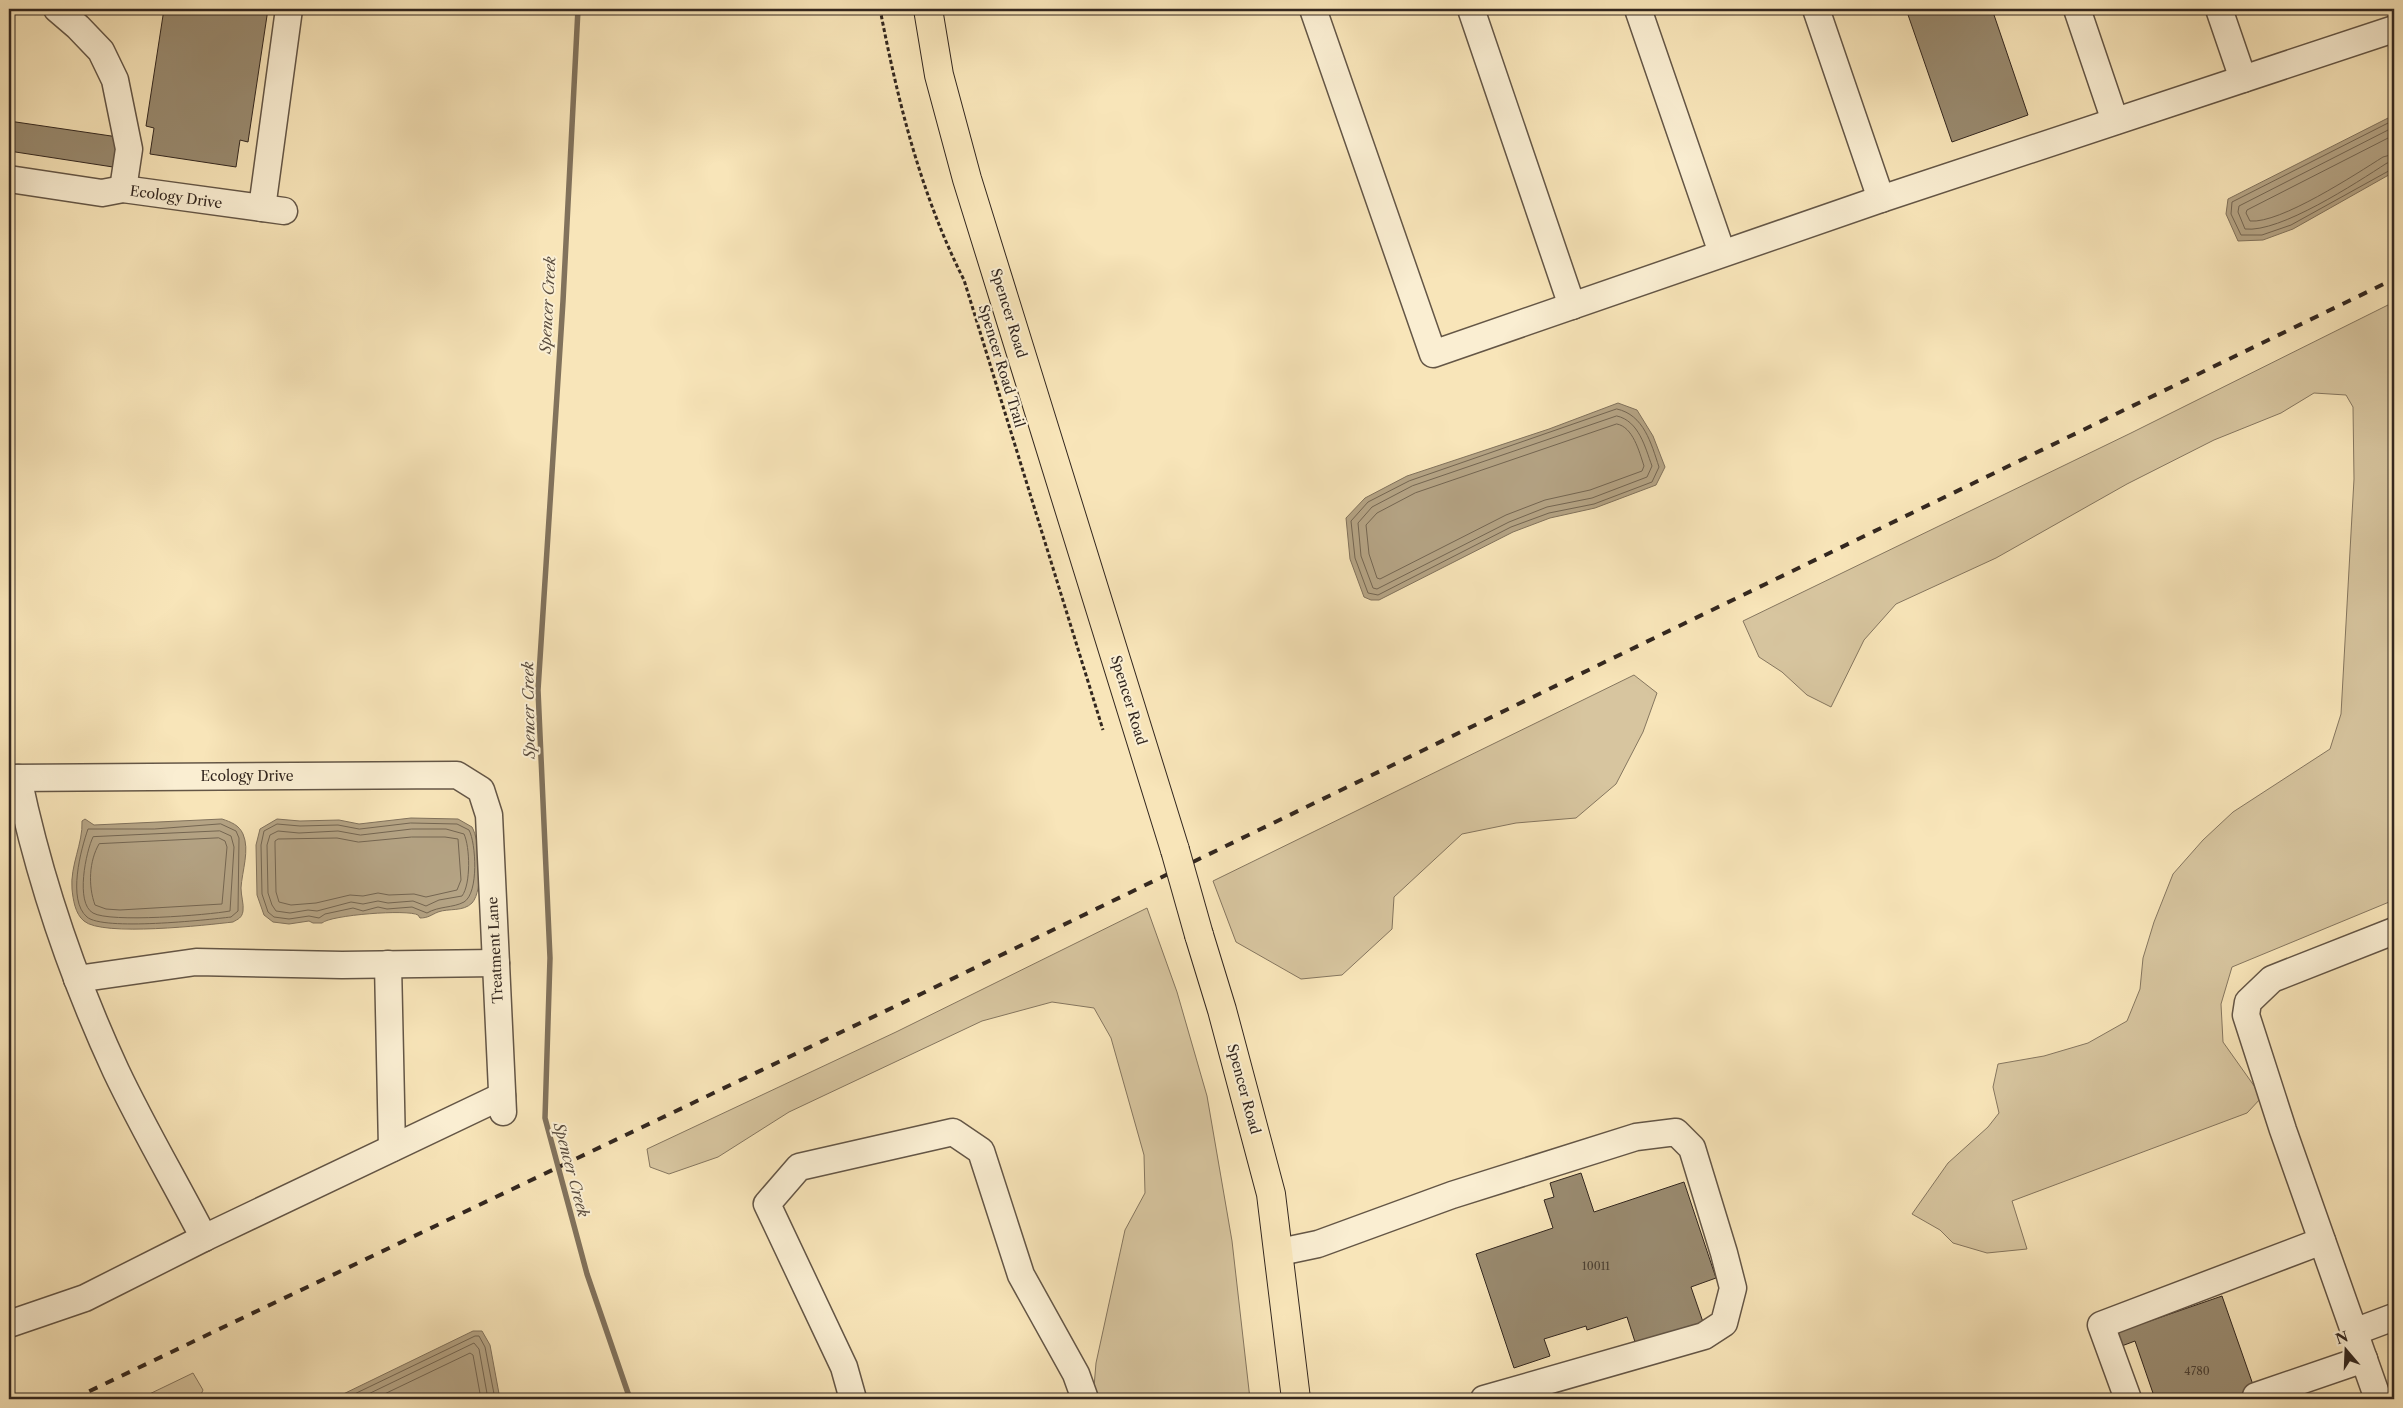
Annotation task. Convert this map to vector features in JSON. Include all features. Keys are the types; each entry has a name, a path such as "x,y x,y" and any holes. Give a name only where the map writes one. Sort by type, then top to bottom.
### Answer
{"main road":[{"name":"Spencer Road","path":"928,9 939,75 967,179 1175,850 1272,1194 1296,1399"}],"street":[{"path":"57,9 101,51 115,80 129,150 122,189"},
{"name":"Ecology Drive","path":"9,179 102,193 122,189 273,209 289,9"},
{"path":"1313,9 1433,354 1880,199 2394,29"},
{"path":"1471,9 1572,306"},
{"path":"1638,9 1722,254"},
{"path":"1816,9 1880,199"},
{"path":"2077,9 2115,121"},
{"path":"2219,9 2243,79"},
{"name":"Ecology Drive","path":"13,778 458,775 481,790"},
{"path":"13,778 77,979 116,1071 204,1238"},
{"name":"Treatment Lane","path":"392,1148 502,1104 489,815 481,790"},
{"path":"2378,1399 2282,1130 2246,1015 2248,1002 2272,979 2394,931"},
{"path":"77,979 196,962 496,963"},
{"path":"9,1324 85,1298 204,1238 392,1148 388,964"},
{"path":"854,1399 844,1367 767,1204 799,1167 953,1132 981,1151 1021,1275 1076,1374 1085,1399"},
{"path":"1280,1252 1318,1244 1452,1195 1636,1137 1676,1132 1692,1148 1733,1288 1724,1323 1704,1336 1484,1399"},
{"path":"2128,1399 2101,1325 2322,1242"},
{"path":"2354,1332 2394,1318"},
{"path":"2256,1396 2364,1359"}],"path":[{"name":"Spencer Road Trail","path":"880,9 893,74 918,164 944,240 964,280 1103,730"}],"shaded area":[{"path":"2394,302 2394,900 2232,967 2221,1004 2223,1042 2262,1097 2247,1113 2012,1201 2027,1249 1987,1253 1953,1243 1940,1230 1912,1214 1948,1163 1988,1127 1999,1113 1993,1087 1998,1064 2044,1056 2088,1043 2127,1021 2140,989 2143,958 2154,922 2173,874 2203,840 2233,812 2330,749 2341,714 2354,479 2353,407 2346,395 2314,393 2281,413 2214,440 2127,484 1996,558 1896,604 1864,640 1831,707 1807,695 1782,672 1759,657 1743,621 2131,433"},
{"path":"1634,675 1657,693 1643,732 1616,784 1576,818 1516,823 1462,834 1394,897 1392,929 1342,975 1301,979 1236,942 1213,881"},
{"path":"1147,908 1177,992 1207,1096 1232,1241 1250,1399 1181,1399 1181,1397 1177,1399 1093,1399 1096,1363 1125,1230 1145,1193 1144,1155 1111,1038 1094,1008 1052,1002 982,1021 789,1112 718,1157 669,1174 650,1167 647,1149 896,1032"},
{"path":"193,1373 203,1390 199,1399 139,1399"}],"water":[{"path":"2394,115 2394,172 2293,229 2263,240 2238,241 2226,214 2228,199"},
{"path":"1618,403 1637,410 1653,436 1665,467 1656,485 1595,508 1550,518 1513,532 1379,600 1371,600 1364,597 1350,559 1346,518 1365,498 1407,476 1549,429"},
{"path":"411,818 458,819 472,827 479,854 479,877 476,897 468,906 438,912 423,918 411,913 385,913 353,915 322,923 309,921 289,924 273,922 264,915 257,895 256,845 260,829 277,819 300,821 339,820 359,824"},
{"path":"85,819 94,825 222,819 234,824 243,834 246,847 241,888 242,915 233,922 156,929 111,928 95,926 84,921 78,914 75,906 72,880 81,838 82,821"},
{"path":"473,1331 482,1331 490,1345 500,1399 333,1399"}],"building":[{"path":"164,9 268,9 248,142 240,140 236,167 150,154 154,128 146,126"},
{"path":"1906,9 1992,9 2028,115 1952,142"},
{"path":"9,121 118,137 113,167 9,151"},
{"path":"1581,1173 1594,1212 1684,1182 1716,1278 1691,1287 1703,1322 1636,1345 1627,1317 1587,1330 1586,1326 1544,1339 1550,1356 1514,1368 1476,1254 1553,1228 1544,1200 1554,1197 1550,1183"},
{"path":"2222,1296 2258,1399 2155,1399 2135,1341 2119,1347 2115,1333"}],"waterway":[{"name":"Spencer Creek","path":"578,9 563,301 538,690 550,958 545,1118 587,1274 630,1399"}],"railway":[{"path":"73,1399 923,993 2394,279"}]}
